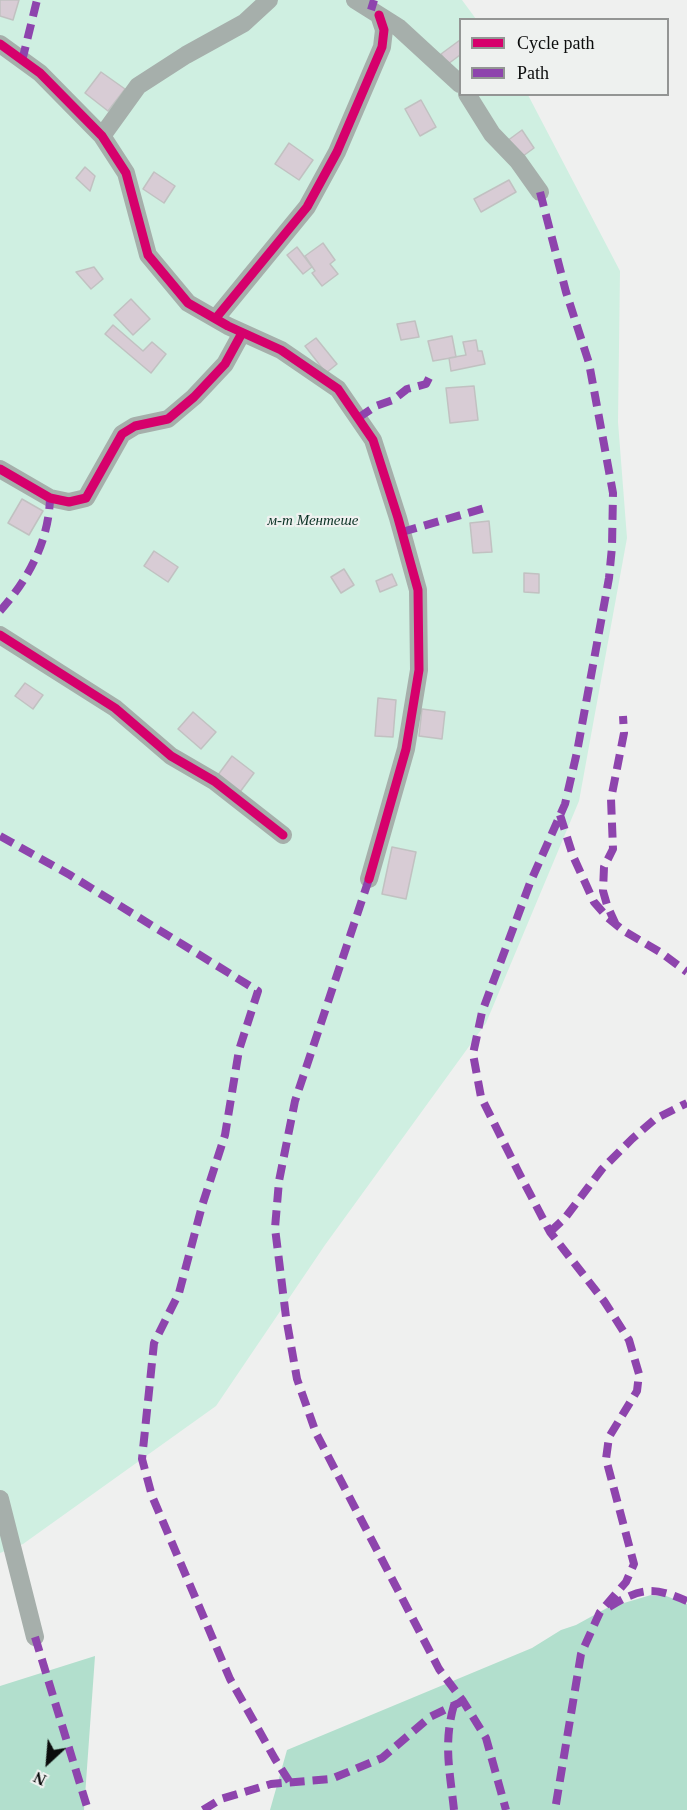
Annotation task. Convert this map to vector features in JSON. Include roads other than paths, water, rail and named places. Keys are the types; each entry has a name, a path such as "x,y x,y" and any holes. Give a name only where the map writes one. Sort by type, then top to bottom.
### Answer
{"street":[{"path":"102,136 138,86 186,55 244,23 269,0"},
{"path":"355,0 398,27 459,83"},
{"path":"216,318 307,207 337,152 382,47 384,30 379,15"},
{"path":"0,44 40,73 102,136 126,173 148,255 188,303 243,333 281,350 338,389 373,440 418,590 419,670 406,749 369,879"},
{"path":"468,96 492,134 518,161 540,192"},
{"path":"0,469 50,498 69,502 86,498 122,434 135,426 168,419 194,397 225,364 243,333"},
{"path":"0,635 115,708 171,756 214,781 284,835"},
{"path":"0,1499 35,1637"}],"park label":[{"name":"м-т Ментeше","path":"313,521"}]}
